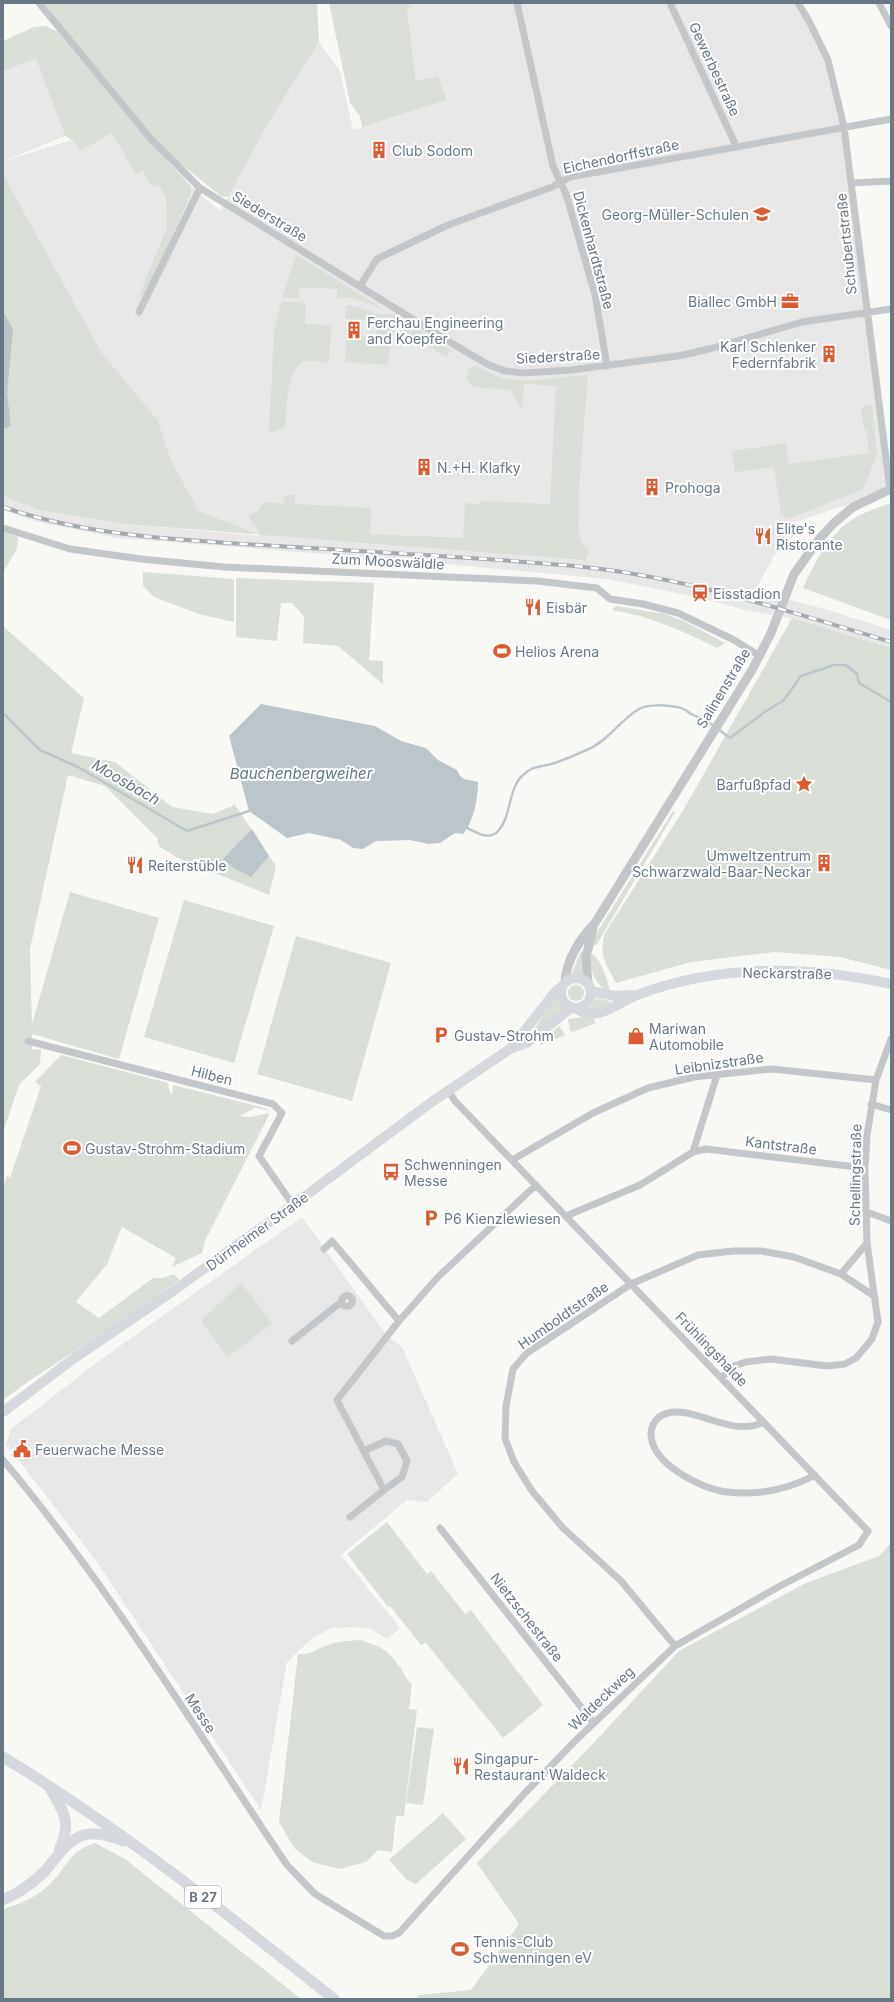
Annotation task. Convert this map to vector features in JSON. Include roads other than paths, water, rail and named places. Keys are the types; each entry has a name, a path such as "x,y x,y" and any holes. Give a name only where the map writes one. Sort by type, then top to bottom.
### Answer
{"main road":[{"name":"Neckarstraße","path":"574,1008 587,1014 597,1013 614,1007 636,995 683,981 768,970 835,973 891,984"},
{"path":"578,978 590,988 587,1003 574,1008 566,1004 562,999 564,985 572,979 578,978"},
{"name":"Dürrheimer Straße","path":"510,1049 556,992 564,985"},
{"name":"Neckarstraße","path":"590,988 615,996 636,995"},
{"name":"Dürrheimer Straße","path":"3,1412 73,1360 293,1205 448,1090 510,1049 528,1042 574,1008"},
{"name":"B 27","path":"3,1757 49,1785 134,1844 334,1999"},
{"path":"3,1900 19,1893 32,1884 45,1871 58,1853 66,1836 65,1815 49,1785"},
{"path":"58,1853 78,1838 90,1834 103,1835 134,1844"}],"street":[{"name":"Siederstraße","path":"39,3 150,138 200,188 463,350 489,365 505,372 523,374 546,372 607,366 678,356 709,349 802,322 891,309"},
{"name":"Dickenhardtstraße","path":"517,3 553,166 566,194 595,294 607,366"},
{"name":"Gewerbestraße","path":"670,3 736,146"},
{"name":"Schubertstraße","path":"798,3 828,60 844,127 891,490"},
{"path":"879,3 891,26"},
{"name":"Eichendorffstraße","path":"360,286 377,259 448,225 552,187 560,181 570,177 891,119"},
{"path":"852,184 891,181"},
{"path":"139,312 200,188"},
{"path":"882,426 891,424"},
{"name":"Salinenstraße","path":"564,985 565,974 571,958 589,929 595,923 760,656 777,620 794,574 820,538 834,522 853,507 891,490"},
{"name":"Zum Mooswäldle","path":"3,528 70,549 141,559 224,567 537,580 597,588 610,599 644,604 678,613 734,640 760,656"},
{"name":"Salinenstraße","path":"590,988 586,957 595,923"},
{"name":"Schellingstraße","path":"721,1378 734,1366 746,1362 771,1359 827,1366 845,1364 856,1358 872,1339 878,1322 867,1243 865,1168 866,1135 876,1080 891,1038"},
{"name":"Hilben","path":"28,1041 273,1104 282,1113 259,1156 293,1205"},
{"name":"Leibnizstraße","path":"512,1160 593,1113 648,1088 694,1077 772,1069 876,1080"},
{"path":"693,1152 717,1075"},
{"name":"Frühlingshalde","path":"448,1090 512,1160 868,1531"},
{"path":"871,1104 891,1110"},
{"name":"Kantstraße","path":"566,1216 640,1185 693,1152 706,1149 865,1168"},
{"path":"384,1490 337,1400 399,1321 438,1277 536,1185"},
{"path":"867,1212 891,1221"},
{"path":"324,1249 332,1242 399,1321"},
{"name":"Schellingstraße","path":"841,1274 867,1243"},
{"name":"Humboldtstraße","path":"675,1646 621,1581 563,1528 532,1491 514,1462 505,1438 506,1406 513,1369 527,1353 631,1284 698,1255 733,1251 761,1251 794,1257 841,1274"},
{"path":"841,1274 874,1296"},
{"path":"292,1341 341,1303"},
{"path":"763,1422 748,1428 724,1425 683,1413 668,1412 657,1418 651,1428 651,1441 656,1453 676,1470 701,1484 726,1492 770,1492 803,1482 815,1476"},
{"path":"350,1518 402,1477 407,1462 398,1444 386,1441 364,1451"},
{"name":"Messe","path":"3,1460 60,1530 151,1659 287,1865 315,1894 384,1936 392,1936"},
{"name":"Messe","path":"3,1467 14,1473"},
{"name":"Nietzschestraße","path":"440,1528 593,1722"},
{"name":"Waldeckweg","path":"392,1936 401,1931 523,1795 593,1722 675,1646 780,1586 859,1545 868,1531"}],"water":[{"path":"3,311 13,329 7,393 11,426 3,429"},
{"name":"Bauchenbergweiher","path":"261,704 375,726 401,741 426,748 438,760 457,770 460,776 464,779 478,782 475,809 467,829 463,834 455,833 440,843 428,844 410,840 376,841 363,849 353,848 341,840 309,833 287,838 249,811 229,736"},
{"path":"252,829 269,856 251,877 235,869 223,859"}],"waterway":[{"name":"Moosbach","path":"718,729 730,738 766,711 784,700 801,676 834,665 846,665 857,674 859,683 891,702"},
{"name":"Moosbach","path":"467,828 485,836 496,833 505,820 511,797 517,782 526,772 534,768 563,760 596,745 632,714 643,707 657,705 679,707 711,723 714,726"},
{"name":"Moosbach","path":"3,713 40,750 78,767 187,831 249,811"}],"railway":[{"path":"3,507 70,525 138,536 207,542 500,560 615,571 695,586 734,596 891,642"}],"place":[{"name":"Club Sodom","path":"379,150"},
{"name":"Georg-Müller-Schulen","path":"762,214"},
{"name":"Biallec GmbH","path":"790,301"},
{"name":"Ferchau Engineering and Koepfer","path":"354,330"},
{"name":"Karl Schlenker Federnfabrik","path":"829,354"},
{"name":"N.+H. Klafky","path":"424,467"},
{"name":"Prohoga","path":"652,487"},
{"name":"Elite's Ristorante","path":"763,536"},
{"name":"Eisstadion","path":"700,593"},
{"name":"Eisbär","path":"533,607"},
{"name":"Helios Arena","path":"502,651"},
{"name":"Barfußpfad","path":"804,784"},
{"name":"Umweltzentrum Schwarzwald-Baar-Neckar","path":"824,863"},
{"name":"Reiterstüble","path":"135,865"},
{"name":"Gustav-Strohm","path":"441,1035"},
{"name":"Mariwan Automobile","path":"636,1036"},
{"name":"Gustav-Strohm-Stadium","path":"72,1148"},
{"name":"Schwenningen Messe","path":"391,1172"},
{"name":"P6 Kienzlewiesen","path":"431,1218"},
{"name":"Feuerwache Messe","path":"22,1449"},
{"name":"Singapur- Restaurant Waldeck","path":"461,1766"},
{"name":"Tennis-Club Schwenningen eV","path":"460,1949"}]}
